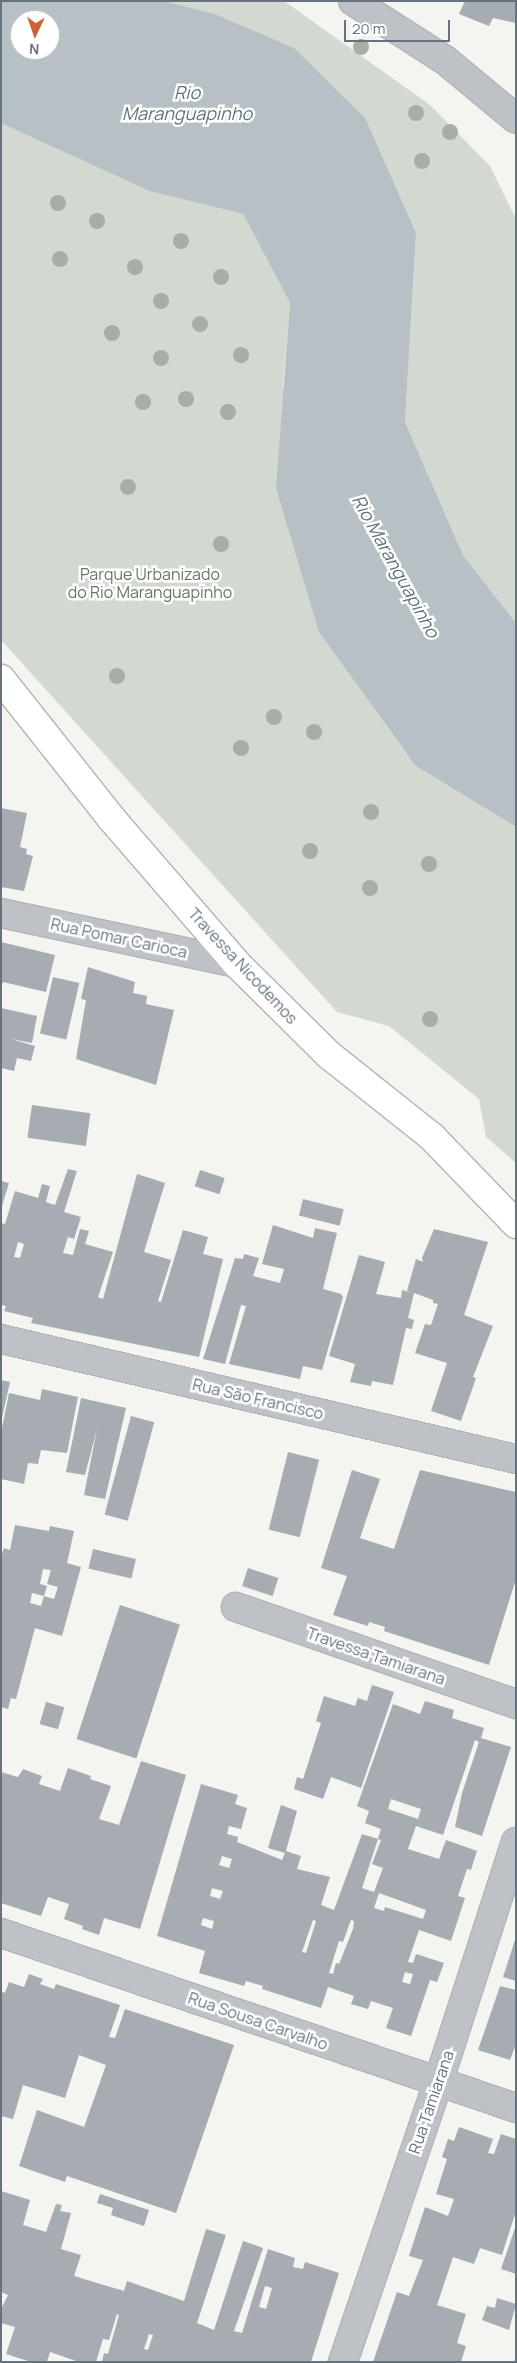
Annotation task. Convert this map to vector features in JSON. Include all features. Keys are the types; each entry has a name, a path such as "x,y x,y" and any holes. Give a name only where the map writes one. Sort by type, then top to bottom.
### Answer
{"main road":[{"name":"Travessa Nicodemos","path":"1,679 111,818 236,963 328,1055 432,1137 516,1224"}],"street":[{"path":"353,1 445,60 516,119"},
{"name":"Rua Pomar Carioca","path":"1,913 236,963"},
{"name":"Rua São Francisco","path":"1,1339 516,1459"},
{"name":"Travessa Tamiarana","path":"236,1607 516,1704"},
{"name":"Rua Tamiarana","path":"343,2362 438,2083 516,1842"},
{"name":"Rua Sousa Carvalho","path":"1,1933 516,2108"}],"green space":[{"path":"164,1 284,1 430,105 490,166 516,219 516,623 463,555 405,422 416,233 215,14"},
{"name":"Parque Urbanizado do Rio Maranguapinho","path":"1,123 149,191 243,214 290,303 283,386 416,766 516,827 516,1163 486,1137 479,1099 389,1026 337,1012 1,640"}],"water":[{"name":"Rio Maranguapinho","path":"1,1 164,1 215,14 294,48 365,118 416,233 405,422 463,555 516,623 516,827 416,766 319,632 276,488 290,303 243,214 149,191 1,123"}],"building":[{"path":"465,1 516,1 516,23 493,18 489,26 459,14"},
{"path":"1,808 27,813 20,847 27,849 26,854 33,856 24,891 1,887"},
{"path":"1,942 55,955 46,992 3,982 1,987"},
{"path":"88,967 135,982 133,993 147,996 146,1004 174,1010 156,1085 76,1059 86,1000 81,999"},
{"path":"53,977 79,983 66,1040 40,1034"},
{"path":"1,1008 37,1016 32,1043 11,1039 35,1046 31,1061 17,1058 14,1071 1,1068"},
{"path":"32,1105 90,1113 86,1146 27,1138"},
{"path":"68,1169 77,1171 64,1212 81,1217 74,1239 68,1237 63,1253 73,1255 80,1229 89,1231 85,1244 113,1252 98,1297 103,1299 137,1174 165,1183 144,1252 171,1260 158,1301 161,1302 183,1230 208,1237 203,1254 223,1259 199,1357 31,1323 33,1318 4,1311 6,1306 1,1305 1,1223 5,1224 15,1191 38,1198 42,1184 50,1186 46,1202 55,1205","holes":["18,1242 24,1244 20,1258 14,1257"]},
{"path":"200,1170 225,1178 219,1194 195,1186"},
{"path":"1,1181 9,1183 2,1206 1,1206"},
{"path":"303,1199 344,1209 340,1226 299,1215"},
{"path":"273,1225 313,1238 315,1228 337,1233 323,1289 341,1294 343,1297 322,1370 303,1366 300,1379 229,1364 246,1306 241,1305 225,1364 203,1359 235,1258 243,1259 244,1254 259,1258 253,1276 280,1283 284,1269 262,1264"},
{"path":"434,1229 488,1242 464,1315 493,1326 473,1377 476,1378 461,1421 431,1411 447,1363 415,1353 425,1324 431,1325 438,1304 433,1303 433,1300 414,1293 408,1318 414,1320 412,1329 406,1328 393,1385 372,1381 371,1386 350,1382 355,1364 329,1356 359,1255 385,1262 376,1294 401,1298 402,1290 412,1293 407,1291 416,1259 423,1262 422,1258"},
{"path":"1,1380 10,1382 2,1418 1,1418"},
{"path":"42,1389 78,1397 67,1453 41,1450 38,1464 28,1463 24,1484 1,1479 1,1433 9,1393 40,1400"},
{"path":"81,1398 126,1408 105,1499 84,1495 97,1429 85,1475 66,1472"},
{"path":"131,1416 154,1422 128,1521 105,1515"},
{"path":"288,1452 319,1460 300,1537 269,1530"},
{"path":"352,1470 380,1479 360,1538 394,1549 420,1470 516,1492 516,1579 489,1665 384,1631 385,1627 369,1622 368,1626 333,1615 347,1576 321,1568"},
{"path":"15,1525 49,1531 50,1526 74,1531 67,1563 81,1567 62,1636 35,1628 16,1699 11,1698 8,1709 1,1707 1,1556 4,1548 10,1550","holes":["43,1569 51,1570 47,1584 58,1587 54,1599 44,1596 47,1586 40,1584","32,1593 44,1596 41,1606 30,1603"]},
{"path":"93,1549 136,1559 131,1578 89,1568"},
{"path":"248,1568 278,1578 273,1596 242,1586"},
{"path":"120,1605 180,1624 136,1759 76,1739"},
{"path":"372,1685 394,1692 361,1788 331,1777 323,1799 294,1789 297,1777 303,1779 321,1723 316,1721 324,1696 355,1706 358,1698 367,1701"},
{"path":"425,1701 454,1710 452,1718 484,1728 481,1738 511,1747 482,1836 455,1827 462,1793 479,1742 475,1740 443,1835 416,1826 408,1849 439,1859 446,1840 477,1851 471,1870 467,1869 458,1896 465,1898 451,1941 419,1930 408,1962 413,1963 416,1954 444,1963 437,1982 430,1980 411,2036 386,2028 393,2008 371,2001 368,2009 351,2004 354,1996 328,1987 321,2008 262,1989 263,1986 246,1981 244,1986 199,1973 205,1951 157,1936 201,1784 238,1795 235,1804 247,1808 241,1829 229,1826 227,1834 238,1837 237,1842 282,1860 285,1853 268,1848 281,1805 297,1811 286,1851 301,1856 297,1869 330,1877 321,1905 334,1910 362,1834 378,1839 381,1829 365,1823 369,1811 357,1806 393,1704 420,1714","holes":["391,1799 421,1809 418,1819 388,1809","378,1839 381,1840 372,1864 383,1868 374,1892 362,1888","222,1856 232,1859 229,1868 219,1865","212,1888 223,1891 220,1899 210,1896","379,1893 426,1910 423,1919 385,1907 384,1911 374,1908","203,1918 214,1921 212,1929 201,1925","313,1920 316,1921 306,1953 302,1952","351,1920 354,1921 353,1929 339,1964 336,1963 333,1974 329,1973 339,1941 343,1942","405,1972 413,1974 410,1984 402,1982"]},
{"path":"46,1702 64,1707 58,1729 40,1724"},
{"path":"141,1761 186,1775 140,1929 104,1918 99,1935 82,1929 83,1926 64,1919 69,1904 48,1897 41,1916 1,1903 1,1772 18,1777 23,1769 42,1776 39,1784 60,1791 68,1768 91,1776 90,1779 111,1786 99,1819 119,1825"},
{"path":"516,1940 516,1981 503,1977"},
{"path":"29,1974 43,1979 40,1984 54,1989 56,1984 120,2005 109,2037 115,2038 125,2009 234,2045 176,2213 67,2176 65,2182 19,2166 37,2110 84,2127 106,2065 79,2055 65,2098 23,2085 13,2119 1,2116 1,1991 5,1993 9,1982 24,1987"},
{"path":"500,1986 516,1990 516,2044 510,2060 478,2050"},
{"path":"459,2127 493,2139 488,2153 494,2154 501,2134 516,2139 516,2211 502,2255 480,2248 474,2264 453,2257 437,2305 466,2314 457,2343 466,2346 461,2362 373,2362 397,2292 409,2296 423,2260 409,2256 425,2207 448,2216 454,2199 436,2194 447,2159 442,2157 448,2139 454,2141"},
{"path":"1,2191 30,2200 23,2225 46,2232 56,2204 62,2205 60,2211 71,2213 61,2249 81,2255 74,2276 124,2291 127,2281 184,2301 206,2229 226,2235 197,2323 214,2330 243,2241 263,2248 234,2331 242,2333 268,2249 295,2258 293,2267 303,2269 305,2262 339,2273 311,2362 102,2362 104,2353 108,2354 119,2315 117,2314 109,2340 103,2339 96,2362 79,2362 50,2352 47,2362 31,2362 6,2354 15,2327 1,2323 1,2309 8,2295 1,2292","holes":["265,2286 272,2288 266,2309 259,2307","149,2334 153,2335 148,2350 144,2349"]},
{"path":"100,2194 149,2210 144,2226 111,2215 113,2208 97,2203"},
{"path":"516,2228 516,2274 501,2269"},
{"path":"497,2298 516,2304 509,2330 482,2320 487,2306 495,2308"}]}
